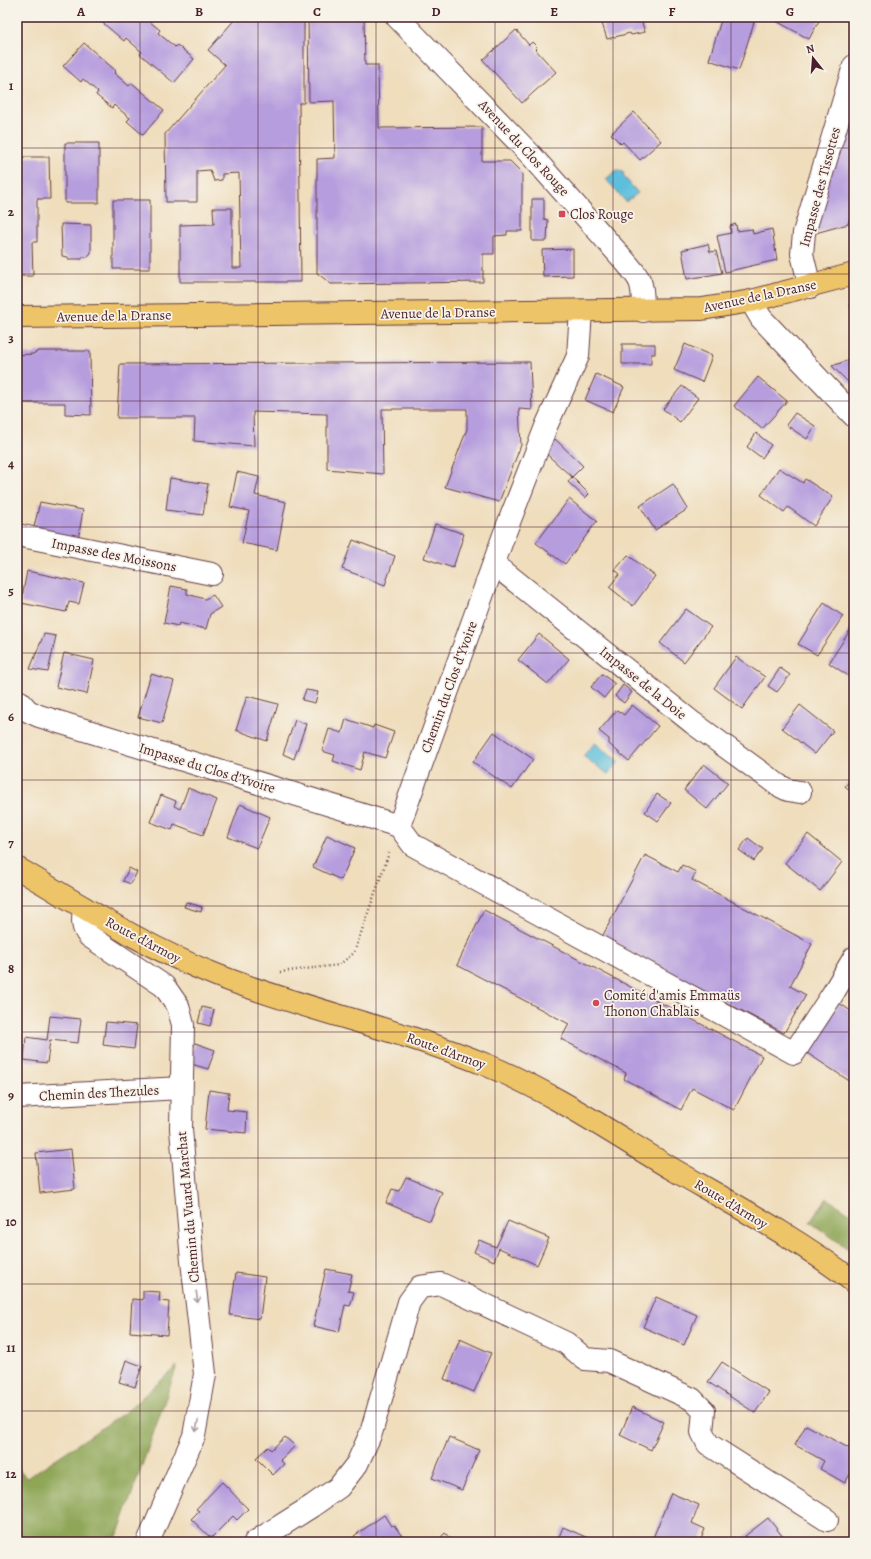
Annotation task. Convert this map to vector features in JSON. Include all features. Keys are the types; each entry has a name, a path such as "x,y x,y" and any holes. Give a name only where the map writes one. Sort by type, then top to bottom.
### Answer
{"main road":[{"name":"Avenue de la Dranse","path":"17,317 643,311 702,309 751,301 810,287 854,274"},
{"name":"Route d'Armoy","path":"17,868 152,947 214,974 302,1005 456,1053 524,1082 758,1219 821,1258 854,1282"}],"street":[{"name":"Avenue du Clos Rouge","path":"397,17 530,154 623,258 642,285 643,311"},
{"name":"Impasse des Tissottes","path":"810,287 802,254 804,233 854,66"},
{"path":"751,301 761,318 854,416"},
{"name":"Chemin du Clos d'Yvoire","path":"399,826 494,564 547,424 578,356 581,311"},
{"name":"Impasse des Moissons","path":"17,535 212,574"},
{"name":"Impasse de la Doie","path":"494,564 693,723 778,785 788,790 800,792"},
{"name":"Impasse du Clos d'Yvoire","path":"20,702 28,711 39,716 399,826"},
{"path":"399,826 413,845 794,1052 832,995 854,958"},
{"name":"Chemin du Vuard Marchat","path":"84,908 84,930 89,936 160,983 175,1000 181,1014 181,1129 205,1374 194,1436 148,1542"},
{"name":"Chemin des Thezules","path":"17,1098 181,1088"},
{"path":"255,1542 339,1487 358,1464 371,1433 409,1302 420,1287 440,1284 566,1343 585,1359 609,1361 692,1399 704,1412 702,1432 708,1444 827,1520"}],"path":[{"path":"278,972 339,965 354,953 399,826"}],"green space":[{"path":"827,1198 854,1216 854,1253 810,1222"},
{"path":"177,1366 115,1542 17,1542 17,1467 27,1478 127,1411"}],"water":[{"path":"617,170 623,172 624,177 638,193 626,202 606,179"},
{"path":"595,743 619,762 608,774 583,756"}],"building":[{"path":"96,17 139,17 142,20 144,17 160,30 158,33 175,47 177,45 194,59 174,83 140,54 142,52 126,38 124,41"},
{"path":"237,17 304,17 304,103 299,103 301,282 180,282 180,225 214,224 213,208 232,208 232,268 241,268 239,173 222,174 222,180 214,181 210,170 197,171 197,202 166,202 165,134 225,65 208,50"},
{"path":"308,17 364,17 365,65 378,65 379,128 482,127 482,161 510,161 522,173 522,231 507,231 507,235 494,236 494,254 483,254 483,282 331,284 317,273 317,159 335,158 334,101 309,102"},
{"path":"600,17 640,17 645,32 631,35 630,33 607,39"},
{"path":"722,17 737,17 754,22 739,70 709,60"},
{"path":"769,17 821,17 809,39"},
{"path":"516,30 529,45 532,42 537,47 535,49 556,72 522,103 483,60"},
{"path":"84,43 116,71 114,73 129,86 132,83 164,110 143,135 127,121 130,118 114,105 112,108 96,95 98,92 83,79 81,82 63,66"},
{"path":"854,92 854,207 848,224 812,234"},
{"path":"634,112 661,141 640,160 623,142 621,144 611,134"},
{"path":"65,143 99,143 99,203 65,203"},
{"path":"17,157 49,157 50,199 37,199 37,242 32,242 33,276 17,276"},
{"path":"532,199 544,199 544,219 548,220 547,241 532,241"},
{"path":"113,200 150,200 150,269 113,269"},
{"path":"61,224 91,225 91,253 87,257 82,257 82,259 68,259 68,257 62,256"},
{"path":"736,224 737,231 752,229 753,234 772,229 777,260 725,272 717,236 731,233 730,226"},
{"path":"708,244 710,252 716,251 722,273 687,279 682,250"},
{"path":"573,249 573,276 543,277 542,250"},
{"path":"854,303 854,319 850,305"},
{"path":"622,344 655,344 655,354 651,354 651,364 622,364"},
{"path":"685,344 712,356 702,382 674,370"},
{"path":"38,351 90,351 91,415 65,414 65,403 17,403 17,355 33,354"},
{"path":"854,358 854,382 850,384 832,366"},
{"path":"530,362 532,410 519,409 521,445 499,502 445,487 467,429 467,409 382,409 383,474 327,469 327,414 253,412 254,446 194,441 195,418 117,418 120,364"},
{"path":"596,374 624,387 613,412 585,400"},
{"path":"758,377 787,401 762,429 734,406"},
{"path":"682,386 698,398 680,422 663,409"},
{"path":"795,413 815,426 807,439 786,425"},
{"path":"756,433 771,445 762,458 747,447"},
{"path":"553,437 583,466 572,477 543,451"},
{"path":"779,468 803,483 805,479 833,497 814,526 788,507 784,512 761,495"},
{"path":"237,472 259,477 255,495 286,502 277,550 242,543 249,511 230,507"},
{"path":"572,477 589,494 585,498 568,482"},
{"path":"170,478 208,484 203,515 166,510"},
{"path":"673,484 688,509 655,530 640,506"},
{"path":"569,499 597,521 565,564 536,543"},
{"path":"40,502 83,510 78,540 33,531"},
{"path":"435,524 464,534 453,568 424,558"},
{"path":"353,540 395,556 385,585 342,569"},
{"path":"628,555 655,576 633,606 609,587 620,574 615,570"},
{"path":"27,571 84,583 79,604 69,602 66,612 21,603"},
{"path":"171,586 187,589 187,594 205,599 213,595 221,607 210,614 206,629 179,623 178,626 164,623"},
{"path":"824,603 843,616 817,655 798,644"},
{"path":"686,609 711,627 684,662 660,643"},
{"path":"854,624 854,677 853,679 829,663"},
{"path":"44,634 56,636 48,672 30,669"},
{"path":"539,634 569,659 548,684 518,660"},
{"path":"64,653 94,660 87,694 56,687"},
{"path":"736,657 765,677 742,709 714,688"},
{"path":"780,668 790,675 777,692 768,686"},
{"path":"151,674 174,681 162,723 138,717"},
{"path":"602,674 615,684 604,698 591,687"},
{"path":"623,685 632,692 624,703 615,696"},
{"path":"306,690 318,692 315,703 302,700"},
{"path":"247,696 278,704 267,741 236,730"},
{"path":"632,705 658,726 629,761 609,744 609,739 599,731 617,710 624,715"},
{"path":"800,705 833,731 815,754 782,728"},
{"path":"346,719 373,728 374,725 394,732 385,758 365,752 360,770 333,761 335,755 322,751 329,729 342,733"},
{"path":"295,720 306,724 294,759 283,754"},
{"path":"494,732 533,759 512,789 473,762"},
{"path":"704,764 728,783 707,809 684,790"},
{"path":"854,777 854,794 845,786"},
{"path":"188,788 217,800 203,835 174,824 172,830 150,822 161,795 176,801 174,806 180,809"},
{"path":"657,794 671,803 658,821 645,812"},
{"path":"240,804 270,817 257,848 228,837"},
{"path":"808,834 842,862 820,891 785,863"},
{"path":"327,835 355,848 341,880 313,867"},
{"path":"748,838 763,849 754,861 739,850"},
{"path":"645,855 678,872 682,865 696,872 692,880 812,944 790,986 806,995 784,1033 602,937"},
{"path":"129,868 137,872 131,884 123,881"},
{"path":"186,902 202,907 201,912 184,907"},
{"name":"Comité d'amis Emmaüs Thonon Chablais","path":"484,910 762,1056 734,1110 692,1088 681,1110 624,1079 626,1073 561,1039 569,1024 457,965"},
{"path":"839,1003 854,1013 854,1084 807,1053"},
{"path":"202,1007 214,1010 210,1026 198,1023"},
{"path":"50,1016 81,1019 78,1043 50,1040 47,1063 24,1060 26,1037 47,1040"},
{"path":"106,1022 137,1025 134,1049 103,1045"},
{"path":"195,1043 215,1050 208,1069 188,1063"},
{"path":"209,1090 229,1093 227,1110 247,1112 246,1133 205,1129"},
{"path":"71,1149 75,1189 40,1193 36,1153"},
{"path":"406,1177 442,1192 430,1221 386,1203 392,1189 399,1191"},
{"path":"508,1221 549,1238 537,1265 499,1248 494,1261 474,1252 479,1240 496,1247"},
{"path":"326,1269 352,1274 348,1291 354,1292 350,1306 345,1305 339,1332 313,1326"},
{"path":"236,1273 265,1277 260,1319 230,1315"},
{"path":"143,1291 160,1292 159,1301 169,1302 167,1335 130,1332 132,1299 143,1300"},
{"path":"656,1297 697,1315 684,1345 643,1327"},
{"path":"460,1339 491,1353 474,1392 444,1379"},
{"path":"126,1360 142,1366 135,1387 119,1382"},
{"path":"722,1362 769,1392 755,1413 708,1382"},
{"path":"632,1407 664,1422 651,1450 620,1435"},
{"path":"806,1425 854,1451 854,1467 845,1483 820,1469 824,1461 795,1445"},
{"path":"285,1437 295,1446 280,1460 284,1464 273,1475 256,1458 268,1447 271,1450"},
{"path":"449,1437 479,1450 462,1490 432,1478"},
{"path":"222,1482 248,1509 237,1520 233,1516 211,1538 191,1519 199,1511 196,1509"},
{"path":"671,1493 699,1505 692,1523 705,1529 700,1542 661,1542 653,1538"},
{"path":"384,1515 391,1526 394,1525 406,1542 380,1542 378,1539 374,1542 359,1542 354,1536"},
{"path":"768,1518 787,1542 750,1542 745,1536"},
{"path":"563,1527 597,1542 557,1542"},
{"path":"445,1533 454,1542 437,1541"}],"place":[{"name":"Clos Rouge","path":"562,214"},
{"name":"Comité d'amis Emmaüs Thonon Chablais","path":"596,1003"}]}
